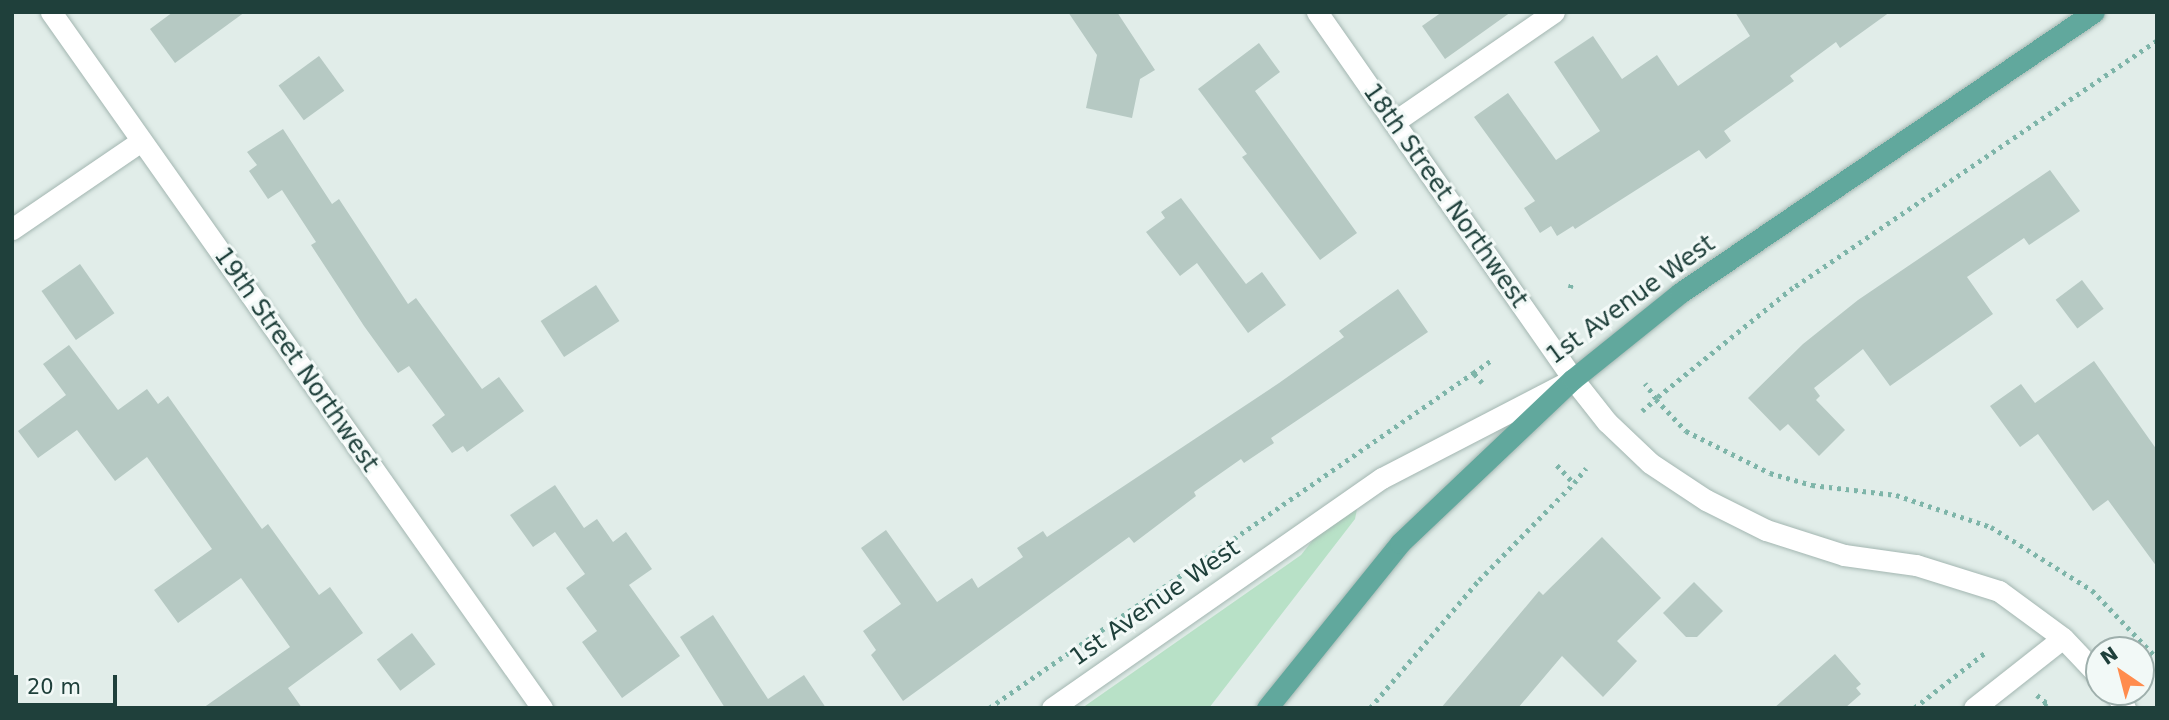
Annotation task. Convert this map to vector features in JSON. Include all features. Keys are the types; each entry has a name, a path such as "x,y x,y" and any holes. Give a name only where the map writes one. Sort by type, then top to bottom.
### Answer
{"main road":[{"name":"1st Avenue West","path":"1573,379 1680,293 2094,12"},
{"path":"1267,708 1400,543 1573,379"}],"street":[{"name":"19th Street Northwest","path":"51,12 542,708"},
{"name":"18th Street Northwest","path":"1317,12 1573,379 1607,422 1650,463 1706,500 1766,530 1844,555 1916,565 1999,591 2063,638 2085,661"},
{"path":"1394,122 1554,12"},
{"path":"12,229 141,141"},
{"name":"1st Avenue West","path":"1052,708 1382,478 1573,379"},
{"path":"1974,708 2063,638"}],"path":[{"path":"1642,411 1793,288 2157,41"},
{"path":"1570,288 1572,281"},
{"path":"989,708 1493,359"},
{"path":"1473,373 1482,383"},
{"path":"1644,384 1686,431 1770,473 1812,485 1896,495 1991,527 2092,590 2157,658"},
{"path":"1557,465 1574,483"},
{"path":"1370,708 1479,580 1586,468"},
{"path":"1914,708 1986,652"},
{"path":"2037,695 2049,705 2041,708"}],"green space":[{"path":"1357,509 1355,519 1209,708 1082,708 1301,555 1316,536"}],"building":[{"path":"173,12 245,12 175,63 150,29"},
{"path":"1068,12 1117,12 1155,70 1140,79 1132,118 1086,108 1097,55"},
{"path":"1442,12 1511,12 1445,59 1422,26"},
{"path":"1735,12 1890,12 1840,48 1836,42 1790,76 1794,81 1724,131 1731,141 1706,159 1699,150 1575,229 1573,226 1557,236 1551,226 1540,233 1524,208 1535,201 1474,117 1508,93 1556,160 1600,131 1554,62 1593,36 1622,79 1657,55 1678,86 1750,36"},
{"path":"1259,43 1280,72 1255,91 1357,233 1320,260 1242,157 1247,154 1198,89"},
{"path":"319,56 344,91 304,120 279,85"},
{"path":"283,129 332,204 339,199 408,304 416,298 482,389 499,377 524,411 467,452 463,446 452,453 432,425 445,415 409,366 398,373 311,245 316,242 282,190 268,199 249,171 257,165 247,152"},
{"path":"2050,170 2080,211 2029,245 2024,238 1967,277 1993,314 1890,386 1863,349 1814,388 1820,396 1816,400 1845,430 1819,456 1788,424 1780,431 1748,398 1803,344 1858,300"},
{"path":"1181,198 1246,284 1262,272 1286,305 1248,333 1197,263 1180,276 1146,232 1165,218 1161,212"},
{"path":"80,264 114,313 76,340 41,291"},
{"path":"2082,280 2104,309 2077,329 2056,300"},
{"path":"596,285 619,321 564,357 541,321"},
{"path":"1398,289 1428,332 1271,438 1274,443 1244,463 1241,459 1194,492 1196,496 1134,543 1129,537 903,701 871,655 876,650 863,631 901,604 861,548 886,530 937,602 972,578 978,588 1023,557 1017,548 1043,531 1047,537 1279,383 1344,337 1339,331"},
{"path":"69,345 118,410 147,389 158,404 168,396 262,529 268,524 319,595 330,587 363,633 288,688 302,708 203,708 290,647 241,578 178,623 154,590 212,549 147,457 115,481 77,430 38,458 18,431 66,395 43,364"},
{"path":"2094,361 2157,450 2157,567 2108,500 2093,511 2038,434 2020,447 1990,406 2021,384 2035,403"},
{"path":"555,485 584,528 597,519 613,542 626,532 652,569 629,585 680,656 622,698 582,642 597,631 566,588 585,574 555,532 533,547 510,515"},
{"path":"1602,537 1661,598 1617,641 1637,661 1603,697 1562,656 1518,708 1441,708 1539,591 1543,595"},
{"path":"1694,582 1723,611 1697,637 1686,637 1663,613"},
{"path":"713,615 768,699 804,675 826,708 725,708 680,637"},
{"path":"412,633 435,664 400,691 377,659"},
{"path":"1835,654 1861,684 1856,688 1861,694 1845,708 1774,708"}]}
